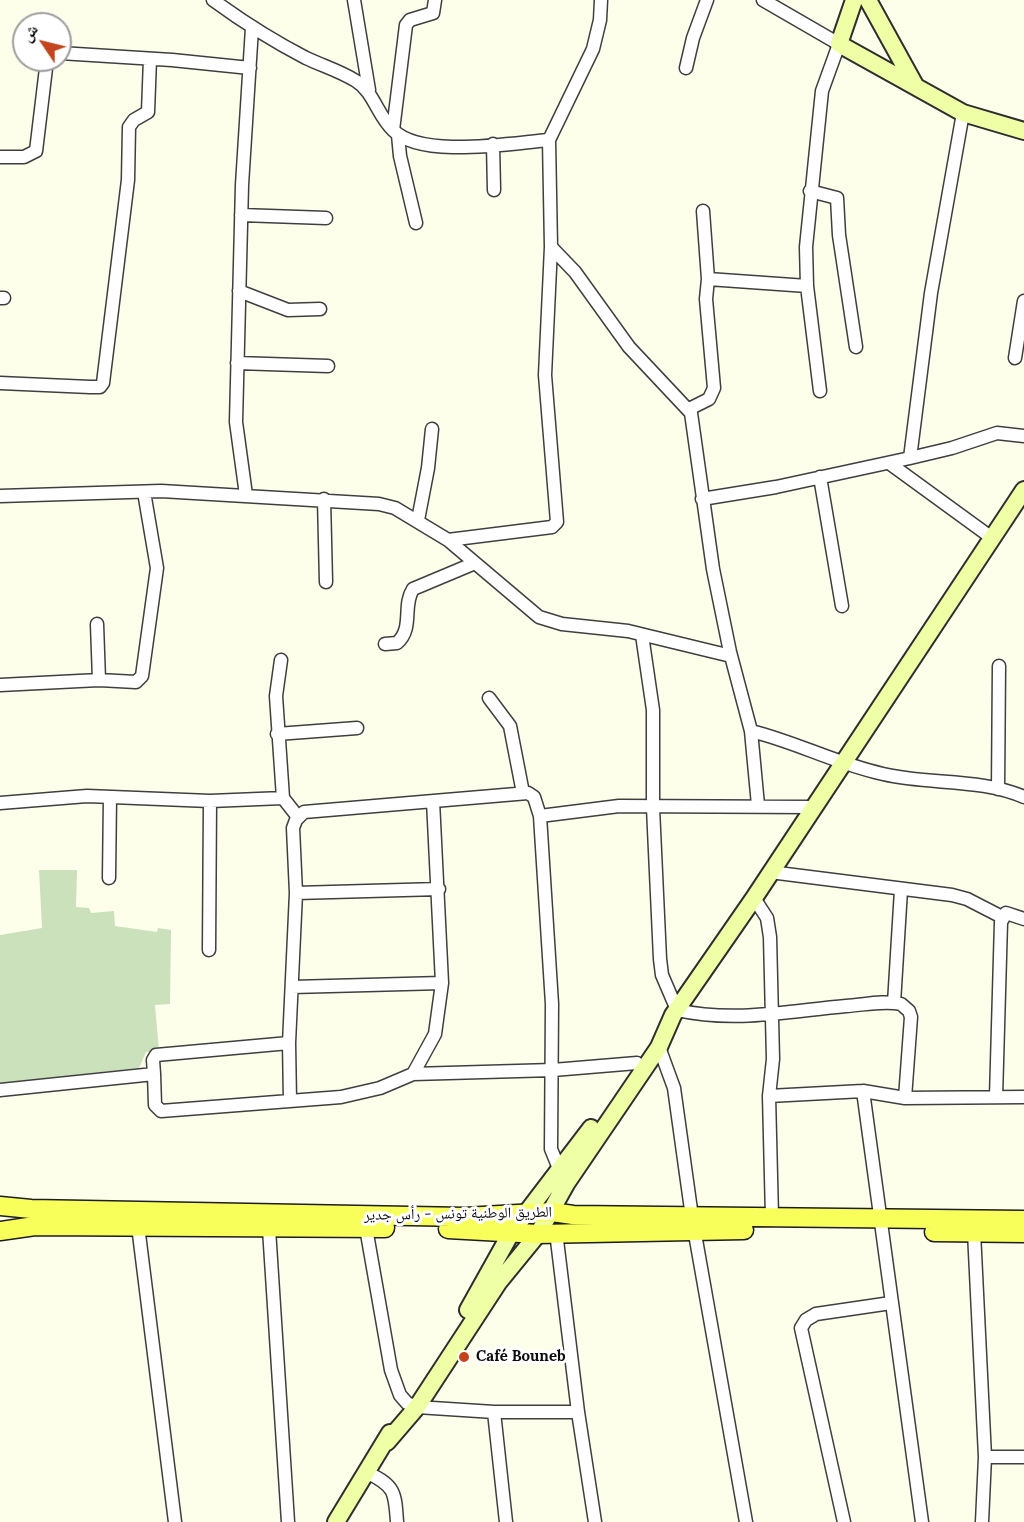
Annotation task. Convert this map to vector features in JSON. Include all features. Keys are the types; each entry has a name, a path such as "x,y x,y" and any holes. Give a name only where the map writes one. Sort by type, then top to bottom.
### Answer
{"main road":[{"path":"854,0 839,44 963,113 1024,131"},
{"path":"868,0 916,88"},
{"path":"412,1405 492,1271 512,1233 560,1171 675,1012 1024,490"},
{"path":"336,1522 412,1405 498,1283 538,1234 566,1184 659,1047 675,1012"},
{"name":"الطريق الوطنية تونس - رأس جدير","path":"0,1206 43,1210 465,1217 552,1212 693,1223 880,1225 1024,1220"},
{"name":"الطريق الوطنية تونس - رأس جدير","path":"0,1231 35,1226 138,1226 269,1229 470,1229 538,1234 772,1217 974,1232 1024,1233"}],"street":[{"path":"213,0 252,28 308,58 341,72 369,90"},
{"path":"354,0 373,105 395,133 427,144 493,144 549,140"},
{"path":"416,223 395,133 406,25 410,20 433,13 435,0"},
{"path":"448,540 552,526 557,522 545,375 551,247 548,201 549,140 592,49 600,20 601,0"},
{"path":"686,68 693,38 707,0"},
{"path":"763,0 839,44 822,92 806,247 807,286 820,391"},
{"path":"246,495 236,422 241,215 252,28"},
{"path":"72,54 150,58 250,68"},
{"path":"0,383 100,387 103,383 129,180 129,127 134,120 148,112 150,58"},
{"path":"0,157 24,157 36,151 45,72"},
{"path":"910,458 931,293 963,113"},
{"path":"493,144 494,190"},
{"path":"810,191 837,198 839,235 856,347"},
{"path":"689,409 709,399 714,388 706,299 708,279 704,211"},
{"path":"241,215 326,218"},
{"path":"551,247 575,272 629,347 689,409 702,499 731,656 751,731 758,805"},
{"path":"708,279 807,286"},
{"path":"239,291 288,310 320,309"},
{"path":"1015,358 1024,301"},
{"path":"237,363 328,366"},
{"path":"418,520 428,468 432,429"},
{"path":"702,499 728,496 889,463 952,448 997,433 1024,436"},
{"path":"889,463 992,538"},
{"path":"820,477 843,606"},
{"path":"0,685 99,680 136,682 142,676 157,568 144,492"},
{"path":"0,496 144,492 246,495 379,504 395,508 418,520 448,540 539,617 562,624 628,631 731,656"},
{"path":"324,499 327,582"},
{"path":"385,644 397,643 406,631 408,600 413,589 475,563"},
{"path":"97,624 99,680"},
{"path":"642,635 653,710 653,808 660,959 662,975 675,1012 771,1016 802,1010 894,1003 903,1005 911,1014 904,1098"},
{"path":"281,660 276,696 283,798 298,817"},
{"path":"998,789 999,666"},
{"path":"489,698 510,726 523,793"},
{"path":"277,734 357,728"},
{"path":"751,731 795,743 843,763 885,775 998,789 1024,797"},
{"path":"290,1101 289,1043 296,893 293,832 298,817 308,810 523,793 534,797 540,816 552,1004 551,1149 560,1171"},
{"path":"0,803 87,796 210,801 283,798"},
{"path":"109,878 110,797"},
{"path":"209,950 210,801"},
{"path":"413,1074 435,1034 442,983 433,801"},
{"path":"540,816 619,806 653,808 758,805 812,807"},
{"path":"770,872 952,895 1002,917"},
{"path":"296,893 439,889"},
{"path":"894,1003 901,890"},
{"path":"753,898 767,918 769,927 773,1059 769,1096 772,1217"},
{"path":"1002,917 1009,913 1024,919"},
{"path":"996,1097 999,945 1002,917"},
{"path":"292,987 442,983"},
{"path":"289,1043 156,1055 153,1060 155,1105 161,1111 359,1093 413,1074 553,1070 637,1063"},
{"path":"659,1047 674,1088 693,1223 746,1522"},
{"path":"0,1090 154,1074"},
{"path":"769,1096 863,1091 904,1098 1024,1097"},
{"path":"863,1091 922,1522"},
{"path":"138,1226 175,1522"},
{"path":"366,1228 391,1370 400,1395 412,1405 494,1412 578,1412"},
{"path":"269,1229 288,1522"},
{"path":"556,1232 578,1412 595,1522"},
{"path":"974,1232 985,1457 982,1522"},
{"path":"844,1522 801,1328 806,1320 816,1314 891,1303"},
{"path":"494,1412 506,1522"},
{"path":"985,1457 1024,1457"},
{"path":"368,1473 391,1487 395,1497 397,1522"}],"green space":[{"path":"39,870 77,870 76,907 89,908 91,913 114,911 115,926 157,932 158,928 171,930 170,1004 155,1005 159,1051 146,1052 139,1068 0,1083 0,935 42,928"}],"place":[{"name":"Café Bouneb","path":"464,1357"}]}
